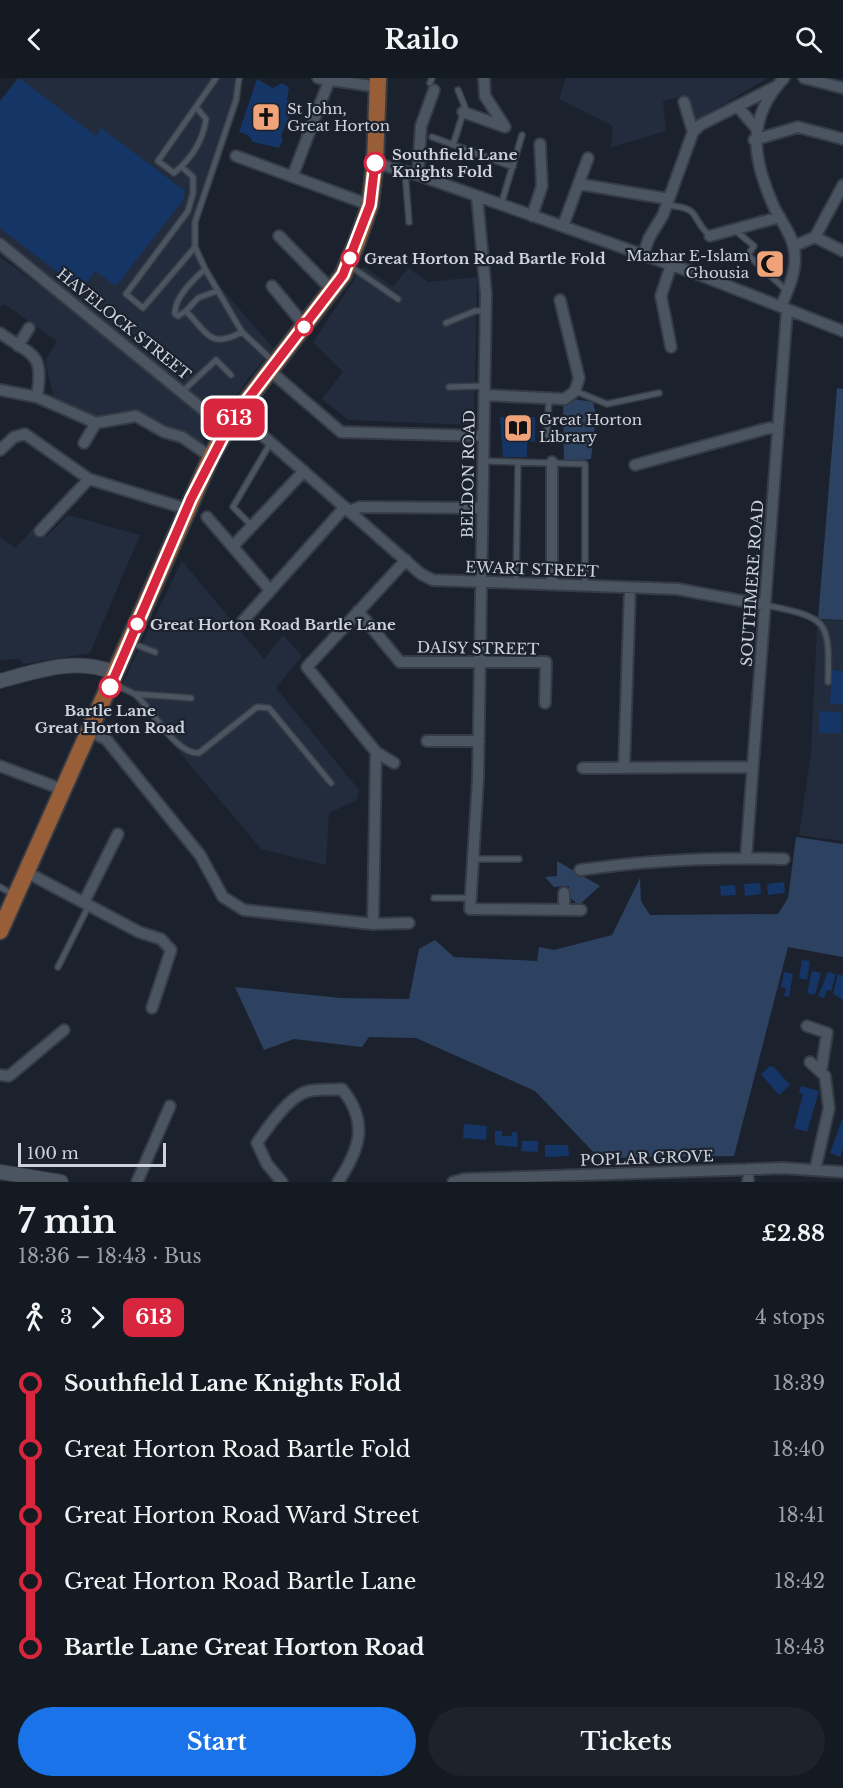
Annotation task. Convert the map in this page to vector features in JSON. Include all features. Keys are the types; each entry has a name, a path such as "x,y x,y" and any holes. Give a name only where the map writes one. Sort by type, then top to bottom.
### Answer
{"main road":[{"path":"0,931 28,873 129,642 196,508 212,457 237,413 332,290 347,264 370,205 375,163 378,83"}],"street":[{"path":"318,78 329,81 378,83"},
{"path":"463,112 505,127 485,96 484,78"},
{"path":"643,255 668,202 693,132 700,125 775,87 784,78"},
{"path":"804,78 840,84"},
{"path":"293,175 329,81"},
{"path":"418,175 421,126 432,84"},
{"path":"775,87 756,128 754,140 760,170 794,246 815,237 843,185"},
{"path":"684,102 693,132"},
{"path":"738,107 756,128"},
{"path":"754,140 798,127 843,139"},
{"path":"532,216 542,186 540,144"},
{"path":"236,156 370,205"},
{"path":"563,226 588,158"},
{"path":"375,163 418,175 563,226 843,331"},
{"path":"579,184 668,202"},
{"name":"BELDON ROAD","path":"470,898 471,859 477,833 486,310 477,196"},
{"path":"710,236 780,217"},
{"path":"279,236 332,290"},
{"path":"815,237 843,251"},
{"name":"HAVELOCK STREET","path":"0,244 183,390 227,429"},
{"name":"SOUTHMERE ROAD","path":"746,858 778,429 784,309 793,275 794,246"},
{"path":"671,265 661,296 671,347"},
{"path":"272,286 305,326"},
{"path":"484,391 565,399 575,391 579,378 560,300"},
{"path":"18,346 29,328"},
{"path":"0,333 36,356 41,369 37,397"},
{"path":"272,367 341,432 483,436"},
{"path":"0,390 37,397 96,423 136,416 164,432 182,437 212,457"},
{"name":"EWART STREET","path":"237,413 406,560 433,580 677,589 765,605"},
{"path":"84,443 96,423"},
{"path":"635,465 769,428 778,429"},
{"path":"0,450 14,437 25,434 89,479 196,508 234,545 270,590"},
{"path":"552,462 552,584"},
{"path":"234,545 304,471"},
{"path":"40,531 89,479"},
{"path":"243,621 347,509 360,507 482,508"},
{"path":"394,763 376,752 307,667 406,560"},
{"path":"624,768 630,588"},
{"name":"DAISY STREET","path":"358,611 400,662 546,662 544,703"},
{"path":"0,681 48,668 79,664 99,666 114,678"},
{"path":"90,732 106,739 200,855 223,897 244,910 373,924 409,922"},
{"path":"427,741 479,741"},
{"path":"373,924 376,752"},
{"path":"0,766 64,790"},
{"path":"583,768 753,767"},
{"path":"86,904 118,834"},
{"path":"580,870 617,864 746,858 784,860"},
{"path":"28,873 139,932 161,939 171,950 152,1008"},
{"path":"564,893 564,910"},
{"path":"470,898 470,909 581,910"},
{"path":"807,1026 827,1033 821,1072"},
{"path":"0,1075 9,1076 64,1030"},
{"path":"810,1062 825,1076 829,1108 814,1170"},
{"path":"282,1182 267,1164 257,1143 267,1127 294,1098 307,1091 342,1089 355,1105 359,1128 357,1147 338,1182"},
{"path":"137,1182 170,1106"},
{"path":"748,1182 749,1169"},
{"name":"POPLAR GROVE","path":"453,1182 464,1179 599,1178 749,1169 843,1172"},
{"path":"0,1172 62,1182"}],"lane":[{"path":"196,107 206,119 204,134 182,166 174,173 159,161 196,107 216,78"},
{"path":"238,78 240,85 195,222 195,247 217,291 242,332 272,367"},
{"path":"453,145 465,107 458,90"},
{"path":"501,205 522,135"},
{"path":"432,137 513,167"},
{"path":"182,166 193,177 193,193 188,211 126,294 143,308 195,247"},
{"path":"405,171 409,222"},
{"path":"668,202 694,211 703,230 710,236"},
{"path":"734,230 754,246 748,255 787,291"},
{"path":"347,264 398,299"},
{"path":"205,269 193,279 175,308 175,314 178,316 198,298 217,291"},
{"path":"446,322 475,311 486,310"},
{"path":"186,311 213,339 225,341 242,332"},
{"path":"183,390 216,360 231,375"},
{"path":"449,387 484,391"},
{"path":"575,391 607,404 659,393"},
{"path":"547,435 549,398"},
{"path":"252,526 233,507 271,442"},
{"path":"483,461 586,465 585,586"},
{"path":"516,583 518,462"},
{"name":"EWART STREET","path":"765,605 814,617 825,628 829,643 828,682"},
{"path":"129,642 155,652"},
{"path":"114,678 134,694 180,746 193,753 199,753 257,707 269,708 331,783"},
{"path":"134,694 190,698"},
{"path":"471,859 519,858"},
{"path":"0,887 16,896"},
{"path":"434,898 470,898"},
{"path":"58,967 86,904"}],"shaded area":[{"path":"17,78 239,78 238,94 195,222 195,247 205,269 274,349 249,377 215,427 211,424 203,443 135,410 100,418 57,411 45,360 57,341 4,304 0,307 0,257 64,303 0,254 0,101"},
{"path":"566,78 768,78 697,120 686,95 663,101 666,131 611,147 613,126 559,99"},
{"path":"363,266 393,287 408,268 428,282 477,277 474,425 348,420 322,399 343,372 313,342"},
{"path":"837,388 843,389 843,620 818,619"},
{"path":"574,399 593,402 596,415 591,459 564,462 563,404"},
{"path":"68,515 140,535 90,653 23,664 20,659 0,660 0,537 16,548 35,526 47,536"},
{"path":"182,561 264,659 283,635 302,656 276,688 359,790 357,800 329,813 326,865 261,849 122,684"},
{"path":"824,620 843,621 843,841 799,835 811,753 817,628"},
{"path":"796,837 843,844 843,957 788,947 734,1156 599,1158 535,1091 416,1038 369,1037 362,1047 294,1039 264,1050 235,987 340,998 409,999 419,949 435,940 454,957 537,961 539,947 554,950 612,935 640,878 641,901 650,915 778,914 788,898"},
{"path":"557,861 600,886 579,905 569,897 569,886 554,887 545,877 557,876"}],"building":[{"path":"19,78 96,136 101,128 185,191 183,200 116,286 95,271 81,290 0,228 0,101"},
{"name":"St John, Great Horton","path":"257,79 273,88 282,83 289,87 287,100 295,103 281,136 283,139 279,148 253,142 248,135 239,132"},
{"name":"Mazhar E-Islam Ghousia","path":"765,249 771,254 768,257 783,268 776,277 756,260"},
{"name":"Great Horton Library","path":"500,417 535,417 535,442 527,441 527,457 503,457"},
{"path":"832,670 843,671 843,704 830,704"},
{"path":"819,711 841,712 841,733 819,733"},
{"path":"784,882 785,893 768,895 767,884"},
{"path":"760,883 761,894 745,896 744,884"},
{"path":"735,885 736,895 721,896 720,886"},
{"path":"802,960 810,961 807,980 799,978"},
{"path":"812,971 821,973 815,995 807,993"},
{"path":"784,972 793,974 789,997 784,996 786,988 781,987"},
{"path":"828,972 836,974 831,991 827,990 824,998 818,996"},
{"path":"838,974 843,976 843,1000 833,994"},
{"path":"770,1066 774,1067 790,1085 779,1095 761,1074"},
{"path":"801,1086 819,1091 807,1132 794,1128 803,1094 799,1093"},
{"path":"843,1117 843,1149 840,1157 830,1153"},
{"path":"464,1124 487,1126 486,1140 463,1138"},
{"path":"495,1131 502,1131 502,1136 512,1136 512,1132 517,1132 518,1147 495,1145"},
{"path":"522,1141 538,1141 538,1152 521,1151"},
{"path":"545,1145 568,1145 569,1156 545,1157"}],"bus line":[{"name":"613","path":"110,687 191,499 231,421 343,275 370,205 375,163"}],"place":[{"name":"St John, Great Horton","path":"266,117"},
{"name":"Southfield Lane Knights Fold","path":"375,163"},
{"name":"Great Horton Road Bartle Fold","path":"350,258"},
{"name":"Mazhar E-Islam Ghousia","path":"770,264"},
{"name":"Great Horton Library","path":"518,428"},
{"name":"Great Horton Road Bartle Lane","path":"137,624"},
{"name":"Bartle Lane Great Horton Road","path":"110,687"}]}
